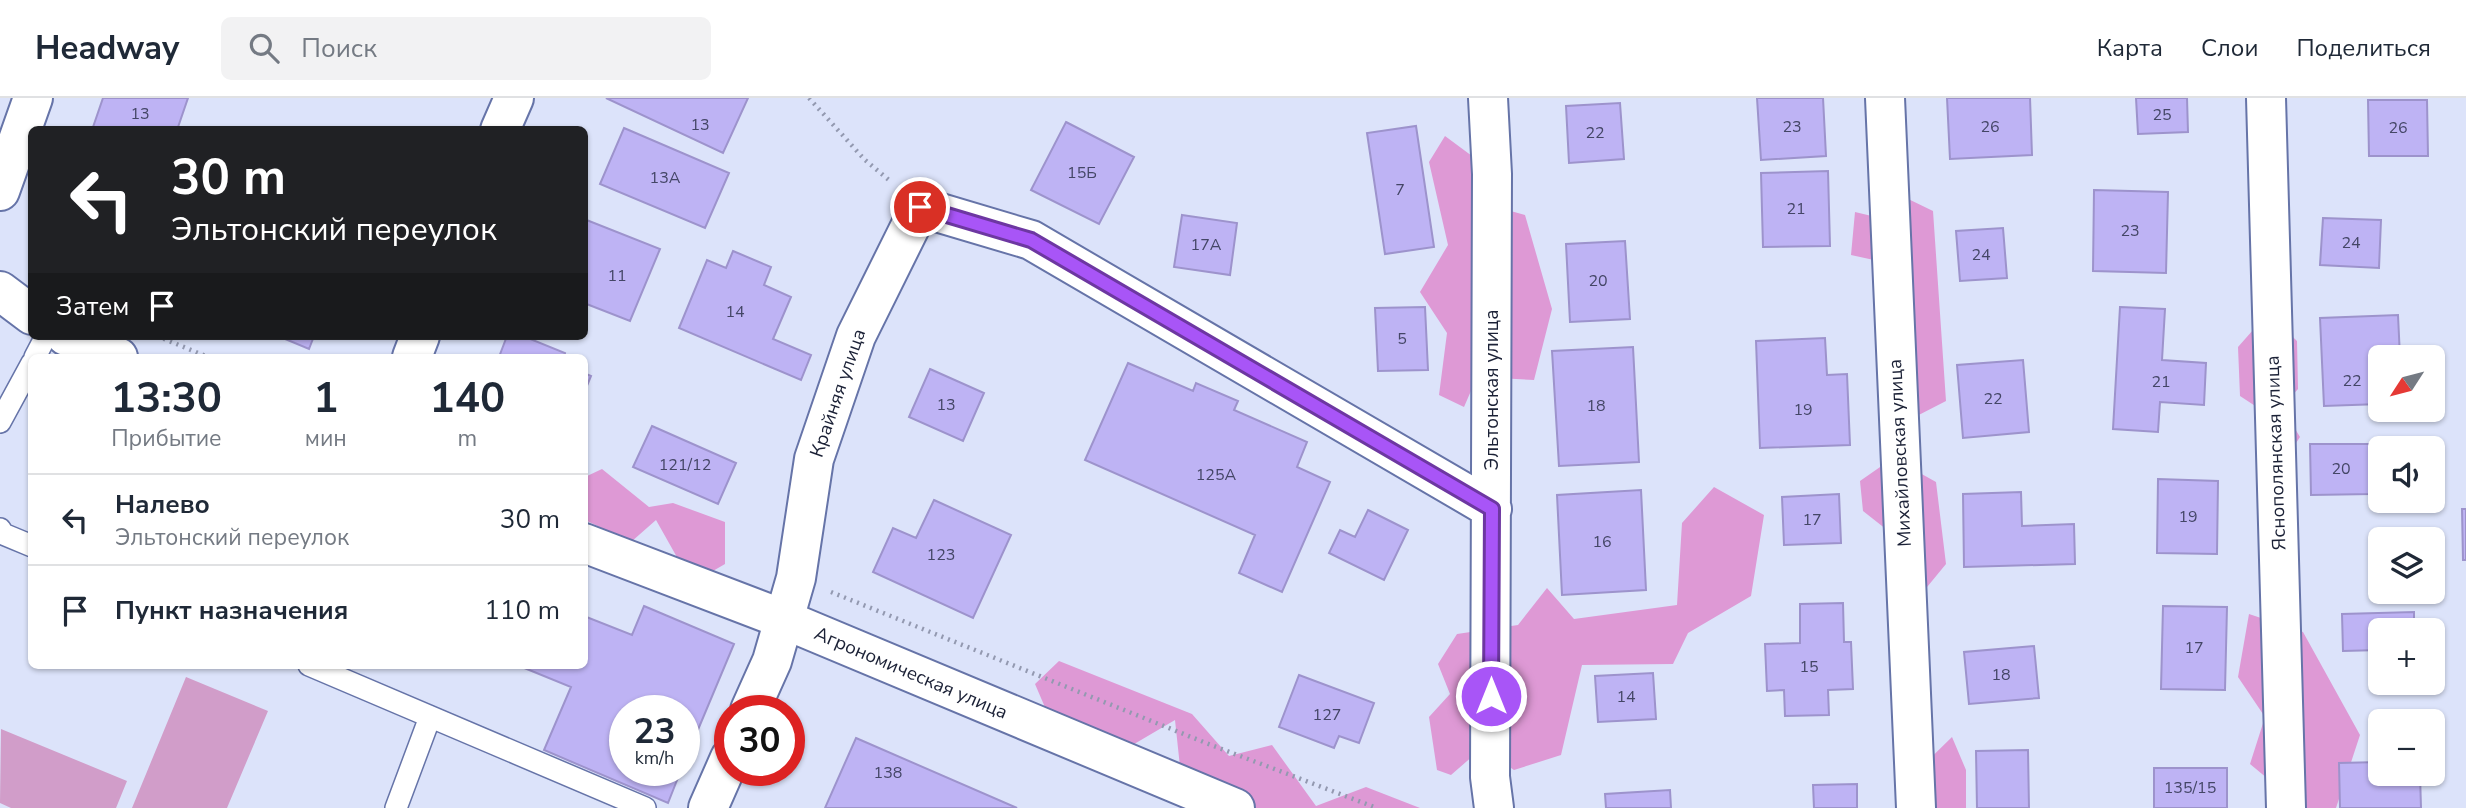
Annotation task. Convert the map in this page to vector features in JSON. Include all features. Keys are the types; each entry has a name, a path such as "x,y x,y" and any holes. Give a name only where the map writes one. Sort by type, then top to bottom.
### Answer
{"street":[{"path":"0,191 33,98"},
{"path":"502,126 514,98"},
{"name":"Эльтонская улица","path":"1488,98 1492,174 1490,777 1494,808"},
{"name":"Михайловская улица","path":"1885,98 1916,808"},
{"name":"Яснополянская улица","path":"2266,98 2286,808"},
{"path":"920,207 1031,240 1492,509"},
{"name":"Крайняя улица","path":"757,695 772,661 796,578 814,459 856,336 920,207"},
{"path":"0,291 28,312"},
{"path":"76,340 111,354"},
{"name":"Агрономическая улица","path":"588,544 783,619 1235,808"},
{"path":"708,808 718,786"}],"lane":[{"path":"0,422 28,370"},
{"path":"0,528 3,534 28,544"},
{"path":"318,669 645,808"},
{"path":"396,808 430,717"}],"path":[{"path":"809,98 865,160 920,207"},
{"path":"167,340 201,354"},
{"path":"796,578 1206,743 1377,808"}],"shaded area":[{"path":"1445,136 1472,156 1482,203 1525,215 1552,309 1534,380 1477,377 1464,407 1439,395 1447,333 1420,292 1448,245 1429,162"},
{"path":"1900,195 1933,211 1946,401 1909,420 1883,262 1851,255 1855,212 1880,218"},
{"path":"2268,313 2297,341 2298,389 2282,407 2300,437 2280,467 2269,415 2240,396 2238,347"},
{"path":"1893,458 1936,482 1946,564 1918,598 1896,537 1863,511 1860,481"},
{"path":"602,469 649,507 673,503 725,522 725,564 706,575 678,559 656,520 631,542 588,521 588,476"},
{"path":"1714,487 1764,515 1751,596 1688,633 1673,664 1582,665 1561,755 1514,770 1482,748 1451,775 1437,770 1429,717 1450,694 1438,664 1457,634 1518,625 1547,588 1574,619 1677,605 1682,523"},
{"path":"2249,614 2303,632 2360,735 2336,808 2303,808 2250,764 2265,717 2238,677"},
{"path":"1059,661 1192,714 1229,756 1272,745 1316,806 1366,787 1420,808 1255,808 1181,776 1175,720 1124,750 1050,719 1035,684"},
{"path":"186,677 268,711 227,808 132,808"},
{"path":"1,729 127,781 116,808 11,808 0,803"},
{"path":"1952,737 1966,770 1966,808 1906,808 1906,782"}],"building":[{"path":"103,98 188,98 178,126 93,126"},
{"path":"606,98 748,98 723,153"},
{"path":"1757,98 1823,98 1826,156 1761,160"},
{"path":"1947,98 2030,98 2032,155 1950,159"},
{"path":"2136,98 2187,98 2188,132 2138,134"},
{"path":"2368,100 2427,100 2428,156 2369,156"},
{"path":"1620,103 1624,159 1569,163 1566,106"},
{"path":"1066,122 1134,157 1099,224 1031,190"},
{"path":"1416,126 1434,247 1385,254 1367,133"},
{"path":"624,128 729,173 705,228 600,184"},
{"path":"1828,171 1830,246 1763,247 1761,173"},
{"path":"2094,190 2168,192 2166,273 2093,271"},
{"path":"1182,215 1237,223 1230,275 1174,267"},
{"path":"2323,218 2381,220 2379,268 2320,265"},
{"path":"588,221 660,249 630,321 588,305"},
{"path":"2003,228 2007,278 1960,281 1956,231"},
{"path":"1625,241 1630,319 1570,322 1566,244"},
{"path":"733,251 771,267 764,285 791,297 773,339 811,355 801,380 679,328 707,260 726,268"},
{"path":"1425,307 1428,370 1378,371 1375,308"},
{"path":"2120,307 2165,309 2162,360 2206,363 2204,405 2160,402 2158,432 2113,429"},
{"path":"2398,315 2399,345 2368,345 2368,404 2324,406 2320,318"},
{"path":"1825,338 1827,375 1847,374 1850,445 1760,448 1756,341"},
{"path":"288,340 312,340 309,349"},
{"path":"505,340 533,340 565,353 565,354 500,354"},
{"path":"1633,347 1639,462 1559,466 1552,351"},
{"path":"2023,360 2029,432 1963,438 1957,365"},
{"path":"1128,363 1193,391 1196,383 1238,401 1234,410 1307,442 1297,467 1330,482 1282,592 1239,573 1255,535 1085,460"},
{"path":"930,369 984,393 963,441 909,417"},
{"path":"652,426 736,463 718,504 633,467"},
{"path":"2310,444 2368,444 2368,494 2311,495"},
{"path":"2158,479 2218,481 2217,554 2157,553"},
{"path":"1641,490 1646,590 1562,595 1557,495"},
{"path":"2021,492 2022,526 2074,524 2075,564 1964,567 1963,494"},
{"path":"1839,494 1841,543 1784,545 1782,497"},
{"path":"934,500 1011,535 973,618 873,572 893,528 916,538"},
{"path":"2462,509 2466,509 2466,560 2463,560"},
{"path":"1368,510 1408,530 1384,580 1329,553 1340,530 1355,537"},
{"path":"1843,603 1844,642 1851,642 1853,689 1828,690 1829,715 1785,716 1784,690 1767,691 1765,644 1800,643 1800,604"},
{"path":"644,606 734,644 700,725 700,695 609,695 609,778 544,750 571,687 527,669 588,669 588,618 632,635"},
{"path":"2163,606 2227,607 2225,690 2161,689"},
{"path":"2414,612 2414,618 2368,618 2368,650 2343,651 2342,614"},
{"path":"2034,646 2039,698 1969,704 1964,652"},
{"path":"1653,673 1656,719 1598,722 1595,676"},
{"path":"1299,675 1374,703 1359,743 1339,736 1334,748 1279,727"},
{"path":"856,738 1017,808 825,808"},
{"path":"2028,750 2029,808 1977,808 1976,751"},
{"path":"2368,762 2368,786 2420,786 2421,808 2340,808 2339,763"},
{"path":"2154,768 2227,768 2227,808 2154,808"},
{"path":"1857,784 1857,808 1814,808 1813,785"},
{"path":"628,786 675,786 668,803"},
{"path":"1670,790 1671,808 1606,808 1605,794"}],"route":[{"path":"920,207 1031,240 1492,509 1491,696"}]}
